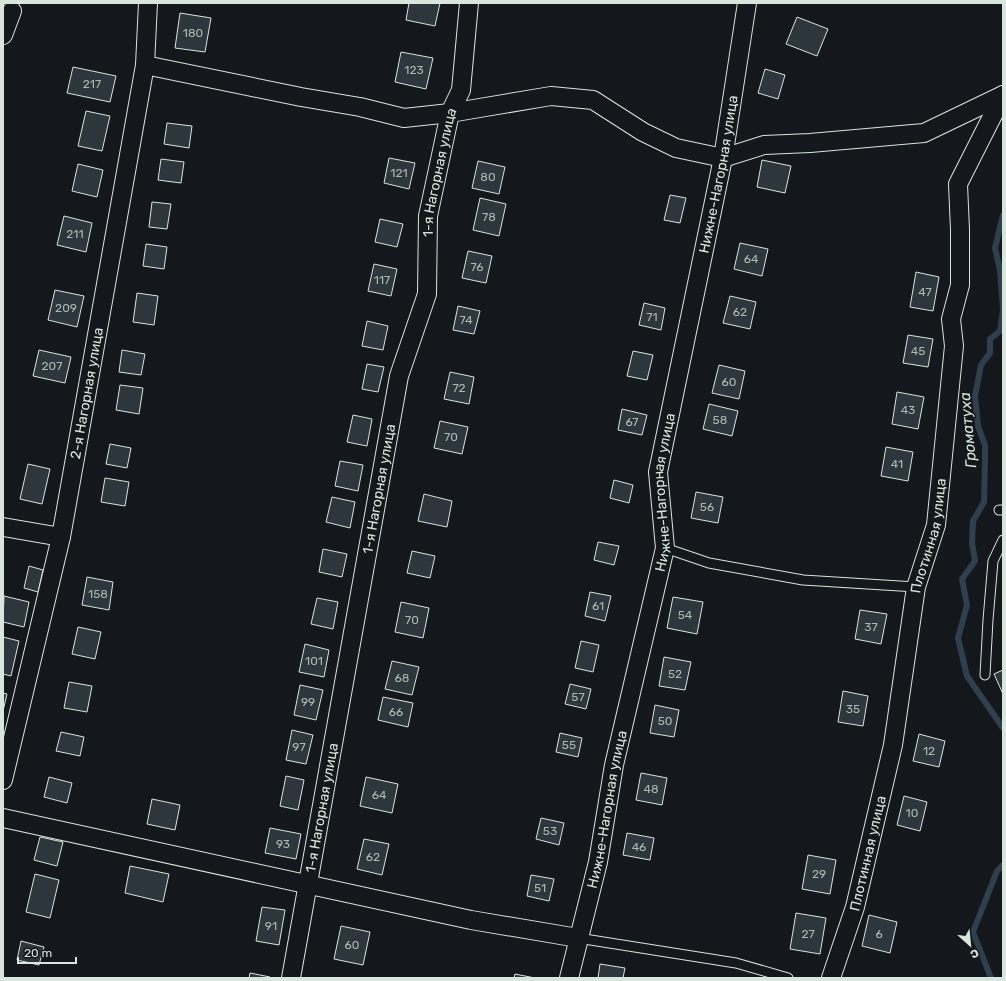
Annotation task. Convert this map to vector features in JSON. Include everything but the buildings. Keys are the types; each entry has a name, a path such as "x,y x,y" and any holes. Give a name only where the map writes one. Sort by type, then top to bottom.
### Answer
{"street":[{"name":"2-я Нагорная улица","path":"3,780 61,537 145,65 148,3"},
{"name":"1-я Нагорная улица","path":"291,978 309,885 399,376 427,294 428,216 450,113 461,90 469,3"},
{"name":"Нижне-Нагорная улица","path":"569,978 598,862 614,765 665,548 658,472 723,158 747,3"},
{"path":"3,34 12,11"},
{"path":"145,65 301,97 360,107 404,118 450,113 551,96 593,100 643,132 676,148 723,158 764,145 810,143 924,133 1003,95"},
{"name":"Плотинная улица","path":"831,978 855,907 893,745 916,587 936,526 954,346 951,319 960,285 958,184 1003,95"},
{"path":"3,527 61,537"},
{"path":"3,818 470,920 578,938"}],"lane":[{"path":"985,675 988,620 994,561 1003,540"},
{"path":"665,548 708,563 803,580 916,587"},
{"path":"578,938 736,964 788,978"}],"waterway":[{"name":"Громатуха","path":"1003,215 995,248 1000,270 1003,309"},
{"name":"Громатуха","path":"1003,310 1000,331 990,339 990,353 981,365 975,396 978,426 985,445 984,502 973,521 972,543 975,561 962,579 967,605 958,638 967,676 1003,728"},
{"name":"Громатуха","path":"991,978 973,932 997,871 1003,865"}]}
